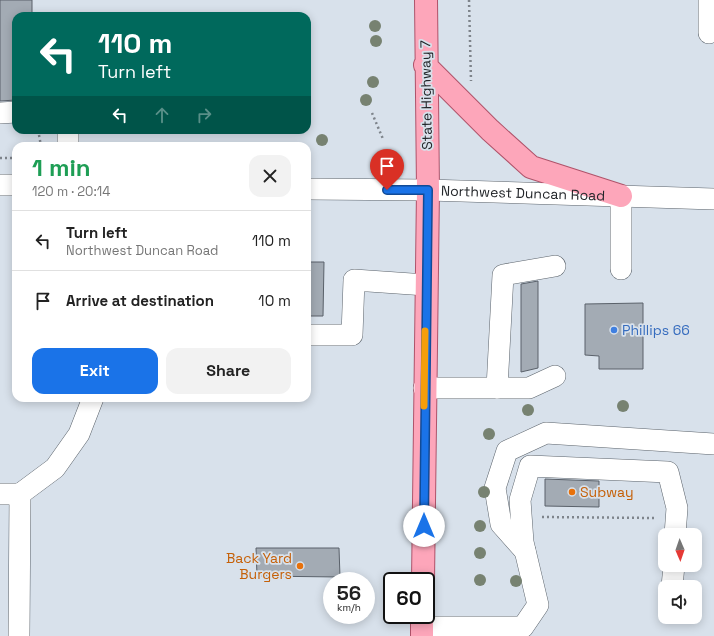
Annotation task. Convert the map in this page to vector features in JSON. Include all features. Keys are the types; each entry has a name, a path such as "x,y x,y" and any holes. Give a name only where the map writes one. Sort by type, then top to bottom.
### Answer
{"main road":[{"name":"State Highway 7","path":"423,572 424,388 428,190 425,65 426,0"},
{"path":"425,65 490,130 531,167 621,196"}],"street":[{"path":"709,0 709,33"},
{"path":"0,113 12,112"},
{"path":"0,185 12,185"},
{"name":"Northwest Duncan Road","path":"311,190 428,190 714,199"},
{"path":"621,196 621,269"},
{"path":"497,388 503,275 555,266"},
{"path":"311,334 352,335 354,280 426,285"},
{"path":"424,388 529,388 555,376"},
{"path":"19,636 10,494 55,468 79,434 91,402"},
{"path":"525,551 501,524 495,488 507,451 546,433 714,444"},
{"path":"422,626 523,627 538,605 523,542 520,500 530,466 668,472 677,508 676,528"}],"path":[{"path":"469,0 471,83"},
{"path":"372,113 383,139"},
{"path":"39,135 40,142"},
{"path":"0,158 12,158"},
{"path":"535,517 654,518"}],"building":[{"path":"0,0 32,0 32,12 12,12 12,100 0,101"},
{"path":"311,262 324,262 323,316 311,316"},
{"path":"538,281 538,368 521,372 521,284"},
{"name":"Phillips 66","path":"643,303 643,369 599,369 599,356 585,355 585,304"},
{"name":"Subway","path":"545,479 599,481 599,507 545,506"},
{"path":"256,548 339,548 340,572 323,572 323,577 257,576"}],"slow traffic":[{"path":"424,406 425,331"}],"place":[{"name":"Phillips 66","path":"614,330"},
{"name":"Subway","path":"572,492"},
{"name":"Back Yard Burgers","path":"300,566"}],"route":[{"path":"387,190 428,190 426,224 424,526"}]}
